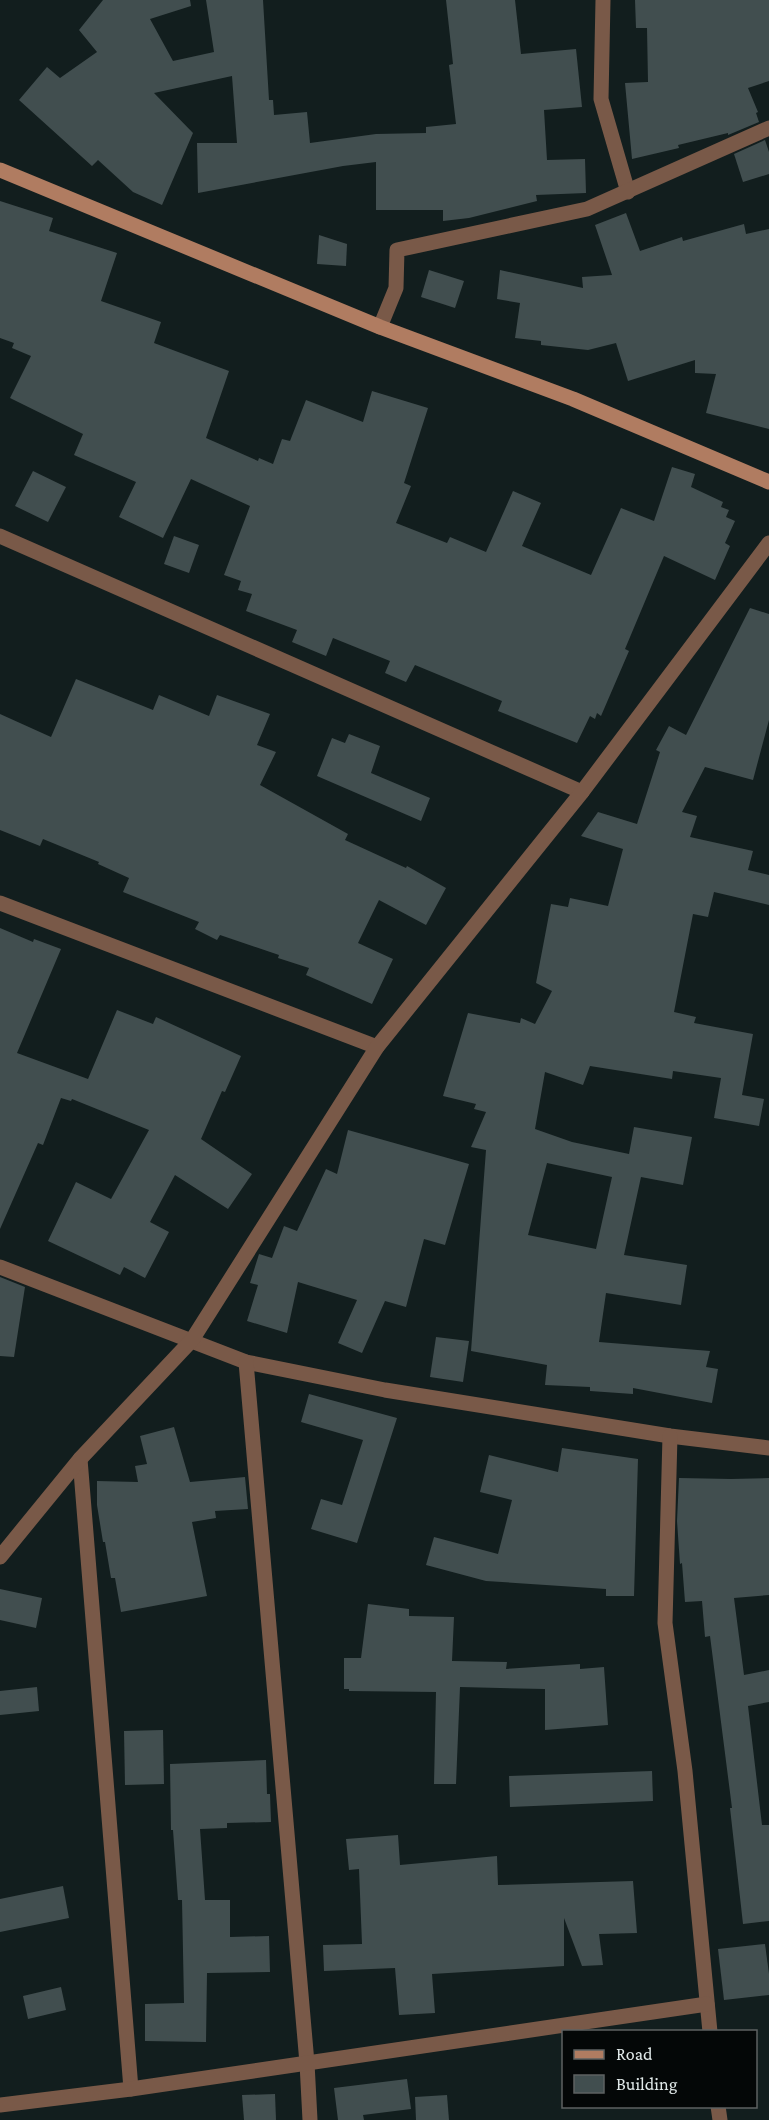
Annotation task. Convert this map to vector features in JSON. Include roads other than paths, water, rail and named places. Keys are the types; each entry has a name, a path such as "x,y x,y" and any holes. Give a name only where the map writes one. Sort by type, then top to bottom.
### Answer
{"street":[{"path":"603,0 601,99 628,192"},
{"path":"380,327 396,288 397,250 587,209 769,128"},
{"path":"0,170 380,327 573,399 769,482"},
{"path":"0,536 582,792"},
{"path":"0,1557 80,1459 192,1340 377,1047 582,792 769,543"},
{"path":"0,903 377,1047"},
{"path":"0,1267 246,1362 385,1390 670,1436 769,1448"},
{"path":"246,1362 307,2063 310,2120"},
{"path":"670,1436 665,1623 685,1772 710,2030"},
{"path":"80,1459 131,2089"},
{"path":"0,2104 131,2089 707,2004"}]}
